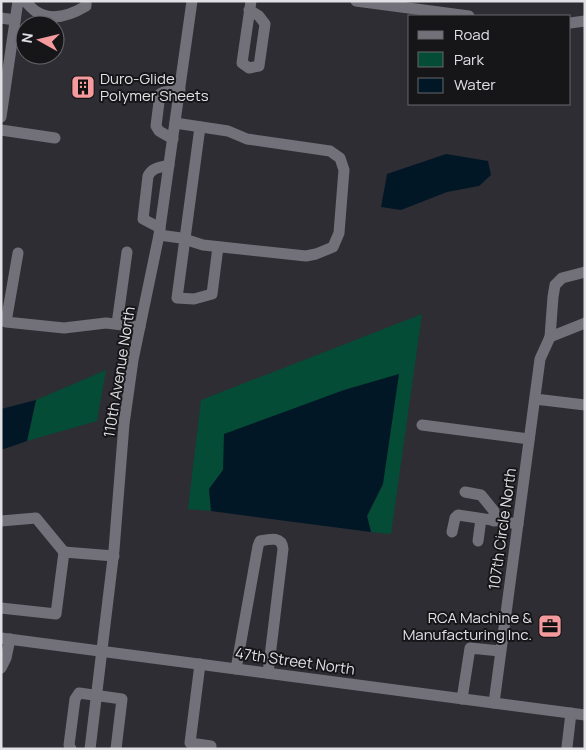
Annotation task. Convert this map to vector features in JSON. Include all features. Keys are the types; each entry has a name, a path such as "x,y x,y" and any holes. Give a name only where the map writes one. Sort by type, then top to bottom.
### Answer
{"street":[{"path":"16,15 18,1"},
{"path":"25,1 37,12 53,17 71,14 86,6 86,1"},
{"name":"110th Avenue North","path":"90,749 114,556 124,424 140,327 160,231 192,1"},
{"path":"356,1 461,15"},
{"path":"1,18 15,20 1,117"},
{"path":"571,23 585,21"},
{"path":"173,139 159,131 155,124 160,94 180,90"},
{"path":"169,165 154,169 148,176 143,219 160,231 203,246 306,256 316,254 333,246 339,233 344,170 340,158 330,151 247,139 228,131 176,123"},
{"path":"200,127 176,298 194,299 212,294 218,247"},
{"path":"1,130 55,138"},
{"path":"117,324 127,252"},
{"path":"18,253 6,322 64,328 106,323 140,327"},
{"path":"585,272 562,278 555,285 552,296 550,337 585,323"},
{"name":"107th Circle North","path":"494,703 540,359 550,337"},
{"path":"535,399 585,405"},
{"path":"422,425 529,439"},
{"path":"465,492 481,495 494,511 494,520"},
{"path":"452,532 455,518 458,515 518,524"},
{"path":"1,521 36,518 64,552 114,556"},
{"path":"478,541 481,519"},
{"path":"236,669 258,546 260,541 274,539 280,540 283,543 283,548 268,673"},
{"path":"1,608 56,614 64,552"},
{"path":"1,668 6,658 6,639"},
{"name":"47th Street North","path":"6,639 585,715"},
{"path":"462,699 470,648 500,651"},
{"path":"200,664 190,742 211,746"},
{"path":"71,749 69,744 75,698 79,694 122,699 116,749"},
{"path":"567,747 571,714"}],"green space":[{"path":"422,314 391,534 371,532 367,516 383,484 223,470 209,489 211,511 188,509 201,400"},
{"path":"106,370 97,421 27,441 36,400"}],"water":[{"path":"446,154 488,161 491,175 479,186 447,192 401,210 381,207 387,174"},
{"path":"399,374 383,484 367,516 371,532 211,511 209,489 223,470 224,434 344,390"},
{"path":"36,400 27,441 1,450 1,409"}],"place":[{"name":"Duro-Glide Polymer Sheets","path":"83,87"},
{"name":"RCA Machine & Manufacturing Inc.","path":"550,626"}]}
